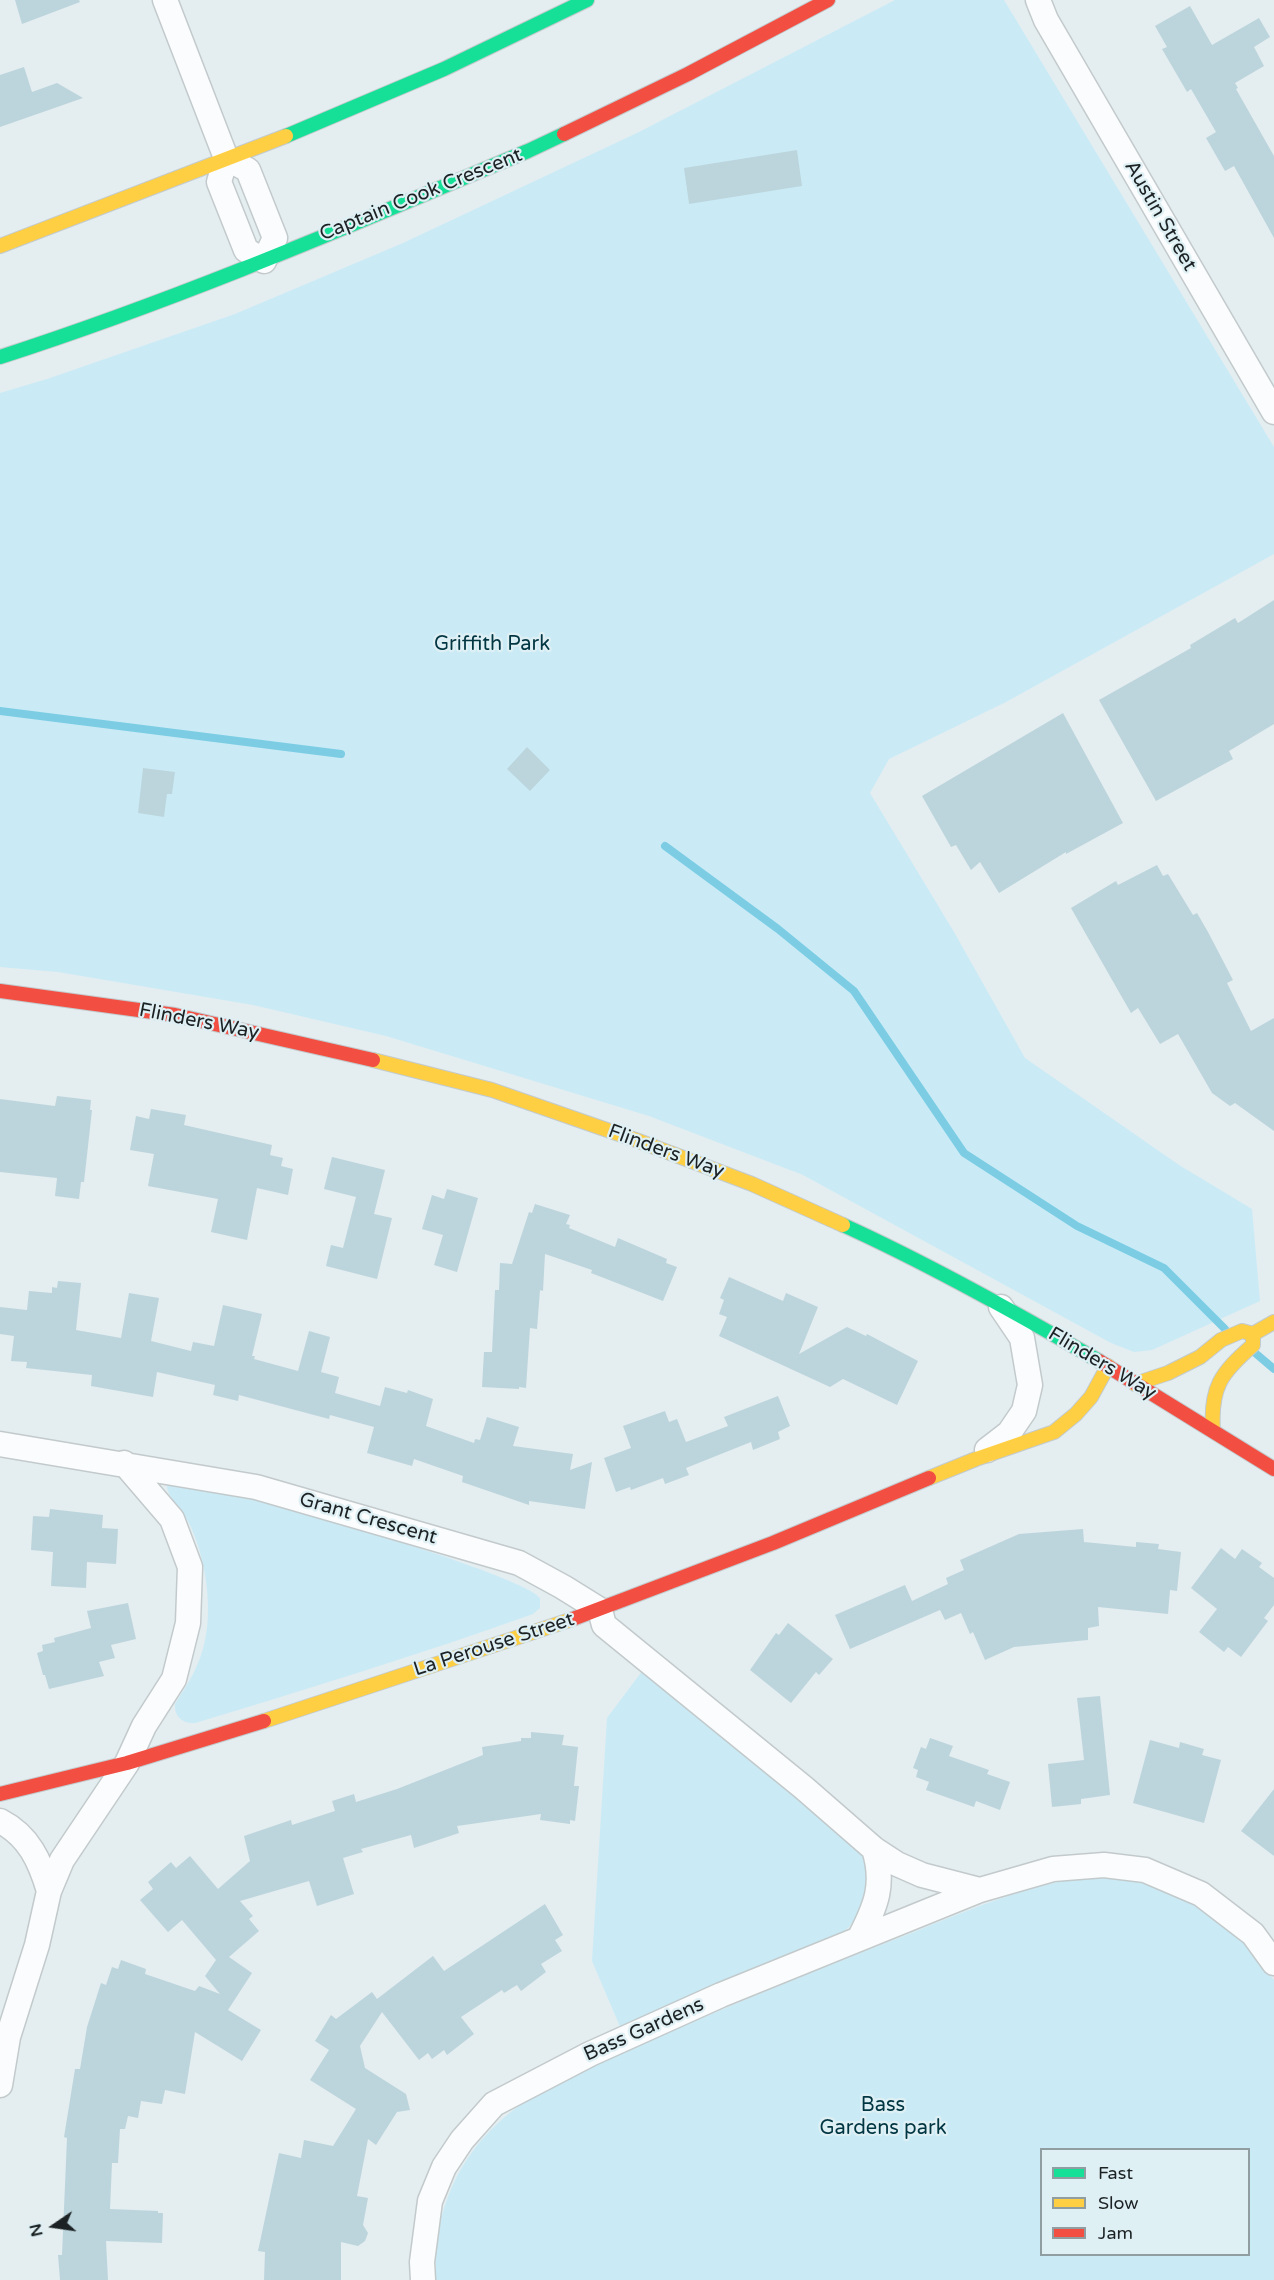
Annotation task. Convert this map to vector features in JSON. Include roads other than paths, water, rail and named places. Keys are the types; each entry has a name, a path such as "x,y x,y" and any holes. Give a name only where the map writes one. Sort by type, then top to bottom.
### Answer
{"street":[{"path":"165,0 226,158 248,170 275,238 264,261"},
{"path":"0,246 226,158 443,69 587,0"},
{"name":"Captain Cook Crescent","path":"0,357 90,328 264,261 528,151 688,74 828,0"},
{"name":"Austin Street","path":"1028,0 1042,10 1272,402"},
{"name":"Flinders Way","path":"0,991 175,1015 339,1052 492,1090 636,1140 752,1184 907,1254 998,1302 1108,1366 1274,1469"},
{"name":"La Perouse Street","path":"976,1459 1010,1433 1024,1411 1030,1385 1022,1338 998,1302"},
{"path":"1135,1384 1168,1373 1200,1357 1221,1340 1242,1331 1253,1334 1274,1322"},
{"path":"1213,1431 1211,1413 1217,1382 1222,1373 1253,1345 1253,1334"},
{"name":"La Perouse Street","path":"0,1794 127,1763 334,1699 600,1610 773,1543 976,1459 1054,1432 1076,1414 1091,1396 1108,1366"},
{"name":"Grant Crescent","path":"0,1443 256,1487 519,1563 564,1587 600,1610"},
{"path":"0,2085 8,2037 37,1945 49,1891 73,1842 127,1763 144,1726 174,1679 188,1623 190,1567 172,1519 124,1463"},
{"path":"600,1610 604,1625 804,1788 873,1849 897,1864 922,1875 980,1890"},
{"path":"0,1821 21,1834 31,1846 49,1891"},
{"path":"860,1937 878,1897 879,1873 873,1849"},
{"name":"Bass Gardens","path":"423,2280 422,2262 430,2200 444,2167 462,2140 494,2103 590,2054 721,1995 980,1890 1053,1869 1104,1865 1145,1870 1202,1894 1253,1934 1274,1963"}],"waterway":[{"path":"0,711 341,754"},
{"path":"665,846 778,929 854,991 964,1153 1077,1226 1164,1268 1225,1329"},
{"path":"1254,1352 1274,1369"}],"park label":[{"name":"Griffith Park","path":"492,645"},
{"name":"Bass Gardens park","path":"883,2118"}]}
